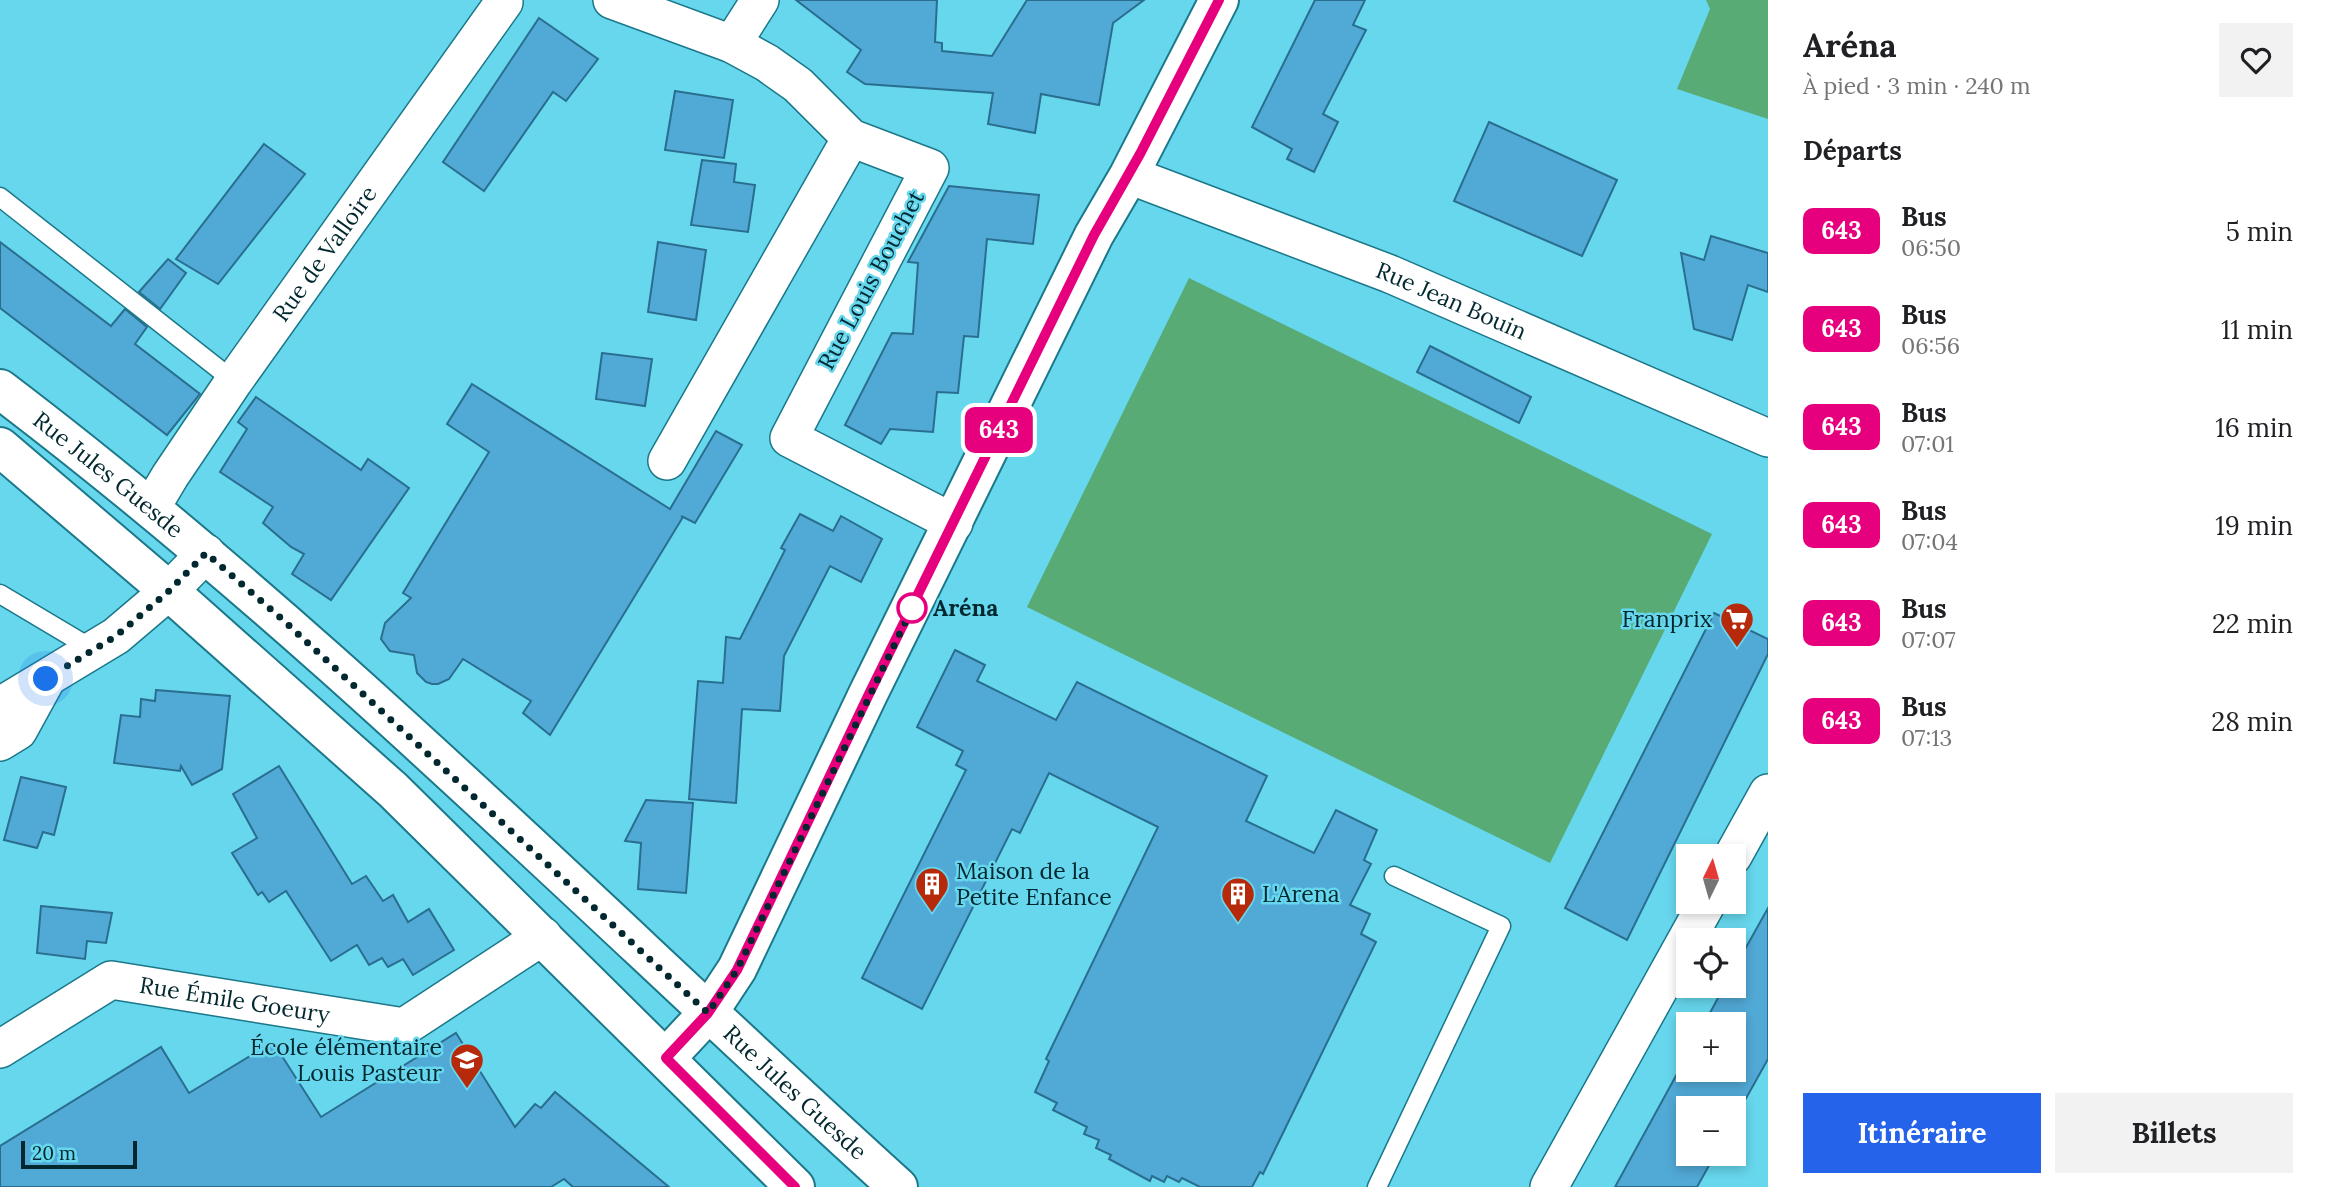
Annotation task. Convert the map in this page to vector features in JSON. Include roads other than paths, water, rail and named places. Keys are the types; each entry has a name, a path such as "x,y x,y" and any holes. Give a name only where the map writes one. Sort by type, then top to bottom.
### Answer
{"main road":[{"path":"666,1058 708,1013 737,970 863,705 1094,235 1129,175 1219,0"},
{"name":"Rue Jules Guesde","path":"0,389 206,553 293,629 898,1187"},
{"name":"Rue Jules Guesde","path":"0,447 169,591 393,790 795,1187"}],"street":[{"name":"Rue Louis Bouchet","path":"612,0 732,44 798,85 851,138 930,168 789,438 954,523"},
{"path":"732,44 760,0"},
{"name":"Rue de Valloire","path":"151,508 234,382 504,2"},
{"path":"667,461 851,138"},
{"name":"Rue Jean Bouin","path":"1129,175 1390,274 1768,438"},
{"path":"0,706 116,636 169,591 206,553"},
{"path":"0,742 18,731 46,679"},
{"path":"1740,844 1768,793"},
{"path":"1549,1187 1701,914"},
{"name":"Rue Émile Goeury","path":"0,1049 111,980 404,1027 543,936"}],"lane":[{"path":"0,197 234,382"},
{"path":"0,594 94,650"},
{"path":"1377,1187 1500,926 1394,876"}],"place":[{"name":"Aréna","path":"912,608"},
{"name":"Franprix","path":"1737,649"},
{"name":"Maison de la Petite Enfance","path":"932,914"},
{"name":"L'Arena","path":"1238,924"},
{"name":"École élémentaire Louis Pasteur","path":"467,1090"}]}
